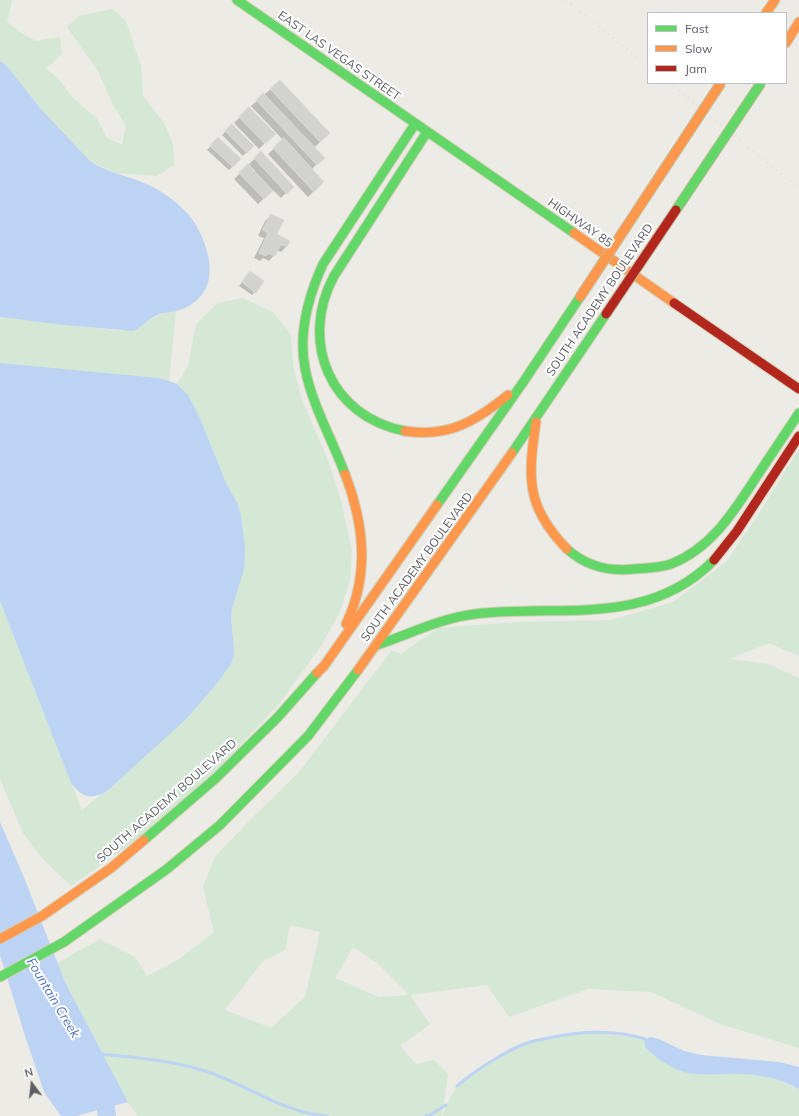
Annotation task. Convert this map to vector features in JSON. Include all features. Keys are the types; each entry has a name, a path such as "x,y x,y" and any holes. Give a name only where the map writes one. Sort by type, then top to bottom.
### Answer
{"main road":[{"name":"EAST LAS VEGAS STREET","path":"237,0 427,132"},
{"path":"767,12 775,0"},
{"path":"787,41 799,22"},
{"name":"SOUTH ACADEMY BOULEVARD","path":"0,939 42,916 111,868 216,778 278,717 324,666 524,381 720,84"},
{"name":"SOUTH ACADEMY BOULEVARD","path":"0,977 64,942 167,869 220,825 308,736 377,645 506,464 760,84"},
{"path":"324,666 352,614 361,577 363,553 357,505 312,394 306,367 303,348 308,300 314,282 323,264 415,124"},
{"path":"427,132 327,288 322,305 320,323 324,363 331,381 344,399 360,412 378,423 398,430 416,433 439,432 480,416 496,405 524,381"},
{"name":"HIGHWAY 85","path":"427,132 799,389"},
{"path":"537,416 530,469 532,494 540,513 555,536 574,554 602,568 624,570 653,568 674,563 694,552 714,536 728,521 799,413"},
{"path":"377,645 440,621 468,616 493,613 585,611 628,606 654,600 690,580 724,549 799,436"}],"green space":[{"path":"0,0 12,1 7,22 21,33 36,41 60,37 62,54 46,69 58,78 73,98 97,119 107,138 122,145 126,126 113,105 98,71 67,27 79,16 112,9 126,21 141,66 143,96 164,123 173,144 174,165 157,176 116,173 90,161 41,109 6,65 0,61"},
{"path":"243,298 274,313 291,335 293,366 302,400 328,460 341,500 352,551 350,580 340,612 321,646 279,704 209,778 135,841 71,886 42,858 23,833 0,779 0,601 82,810 99,796 107,792 234,649 231,617 234,601 240,584 227,485 199,416 188,395 177,384 188,366 196,324 218,303"},
{"path":"176,311 169,381 0,363 0,317 121,331 165,313"},
{"path":"799,449 799,656 769,643 729,659 769,664 799,678 799,1048 720,1024 651,992 588,989 509,1017 487,985 410,995 430,1024 400,1046 416,1064 434,1060 448,1074 442,1116 138,1116 128,1102 65,982 57,963 100,939 135,957 147,976 178,960 214,932 203,887 215,857 299,772 392,650 401,654 438,628 519,622 611,620 673,602 726,562 758,515","holes":["290,925 320,932 305,997 271,1028 225,1010 262,962 285,950","353,947 376,962 409,995 379,997 335,978"]},
{"path":"592,1032 645,1039 645,1047 775,1079 799,1089 799,1116 443,1116 452,1095 464,1081 471,1075 515,1049 541,1039"}],"water":[{"path":"0,61 6,65 41,109 90,161 107,170 152,186 173,200 189,215 202,237 209,258 209,280 205,290 199,298 186,308 163,313 152,318 133,331 64,325 0,317"},
{"path":"0,363 158,378 177,384 188,395 199,416 241,515 245,548 244,569 232,609 231,617 234,655 231,664 214,687 186,719 106,792 95,796 87,796 83,794 71,783 0,601"},
{"path":"0,822 23,875 65,982 128,1102 76,1116 61,1116 44,1092 0,955"},
{"path":"651,1037 659,1039 684,1051 701,1055 779,1062 799,1067 799,1089 782,1081 755,1075 698,1074 681,1071 662,1061 645,1047 645,1039"}],"building":[{"path":"280,80 330,133 320,142 270,89"},
{"path":"263,93 325,158 317,165 256,100"},
{"path":"249,107 276,134 265,144 239,117"},
{"path":"232,124 254,146 247,153 225,131"},
{"path":"218,137 241,159 233,167 210,146"},
{"path":"284,138 324,182 314,192 273,148"},
{"path":"261,151 294,187 287,194 254,158"},
{"path":"248,164 273,191 264,199 239,173"},
{"path":"271,214 284,220 277,234 290,241 287,247 281,244 275,256 268,253 266,256 259,253 268,233 263,230"},
{"path":"250,271 264,281 256,293 242,282"}],"waterway":[{"path":"457,1086 498,1057 533,1041 572,1034 596,1032 609,1032 645,1039"},
{"path":"100,1054 156,1060 184,1065 211,1073 282,1105 312,1114 327,1116"},
{"name":"Fountain Creek","path":"100,1086 103,1092 107,1116"},
{"path":"426,1116 446,1105"}],"railway":[{"path":"566,0 647,65"},
{"path":"670,84 799,188"}],"traffic: fast":[{"path":"237,0 574,233"},
{"path":"676,210 760,84"},
{"path":"345,474 317,409 308,382 303,355 306,315 313,289 323,264 415,124"},
{"path":"405,431 379,423 357,410 340,393 328,373 321,350 320,326 324,301 334,276 427,132"},
{"path":"437,505 524,381 580,297"},
{"path":"512,453 606,314"},
{"path":"567,549 574,555 590,564 616,570 653,568 671,564 686,557 721,527 740,502 799,413"},
{"path":"377,645 462,616 506,612 601,609 631,604 660,596 688,581 714,560"},
{"path":"0,977 64,942 167,869 220,825 308,736 358,670"},
{"path":"144,840 216,778 278,717 317,673"}],"traffic: slow":[{"path":"767,12 775,0"},
{"path":"787,41 799,22"},
{"path":"580,297 720,84"},
{"path":"574,233 674,303"},
{"path":"405,431 420,433 448,430 473,420 508,395"},
{"path":"536,422 533,441 531,475 533,490 543,519 567,549"},
{"path":"358,670 512,453"},
{"path":"345,474 357,512 362,549 359,586 354,605 346,624"},
{"path":"317,673 324,666 437,505"},
{"path":"0,939 42,916 111,868 144,840"}],"traffic: jam":[{"path":"606,314 676,210"},
{"path":"674,303 799,389"},
{"path":"714,560 737,531 799,436"}]}
